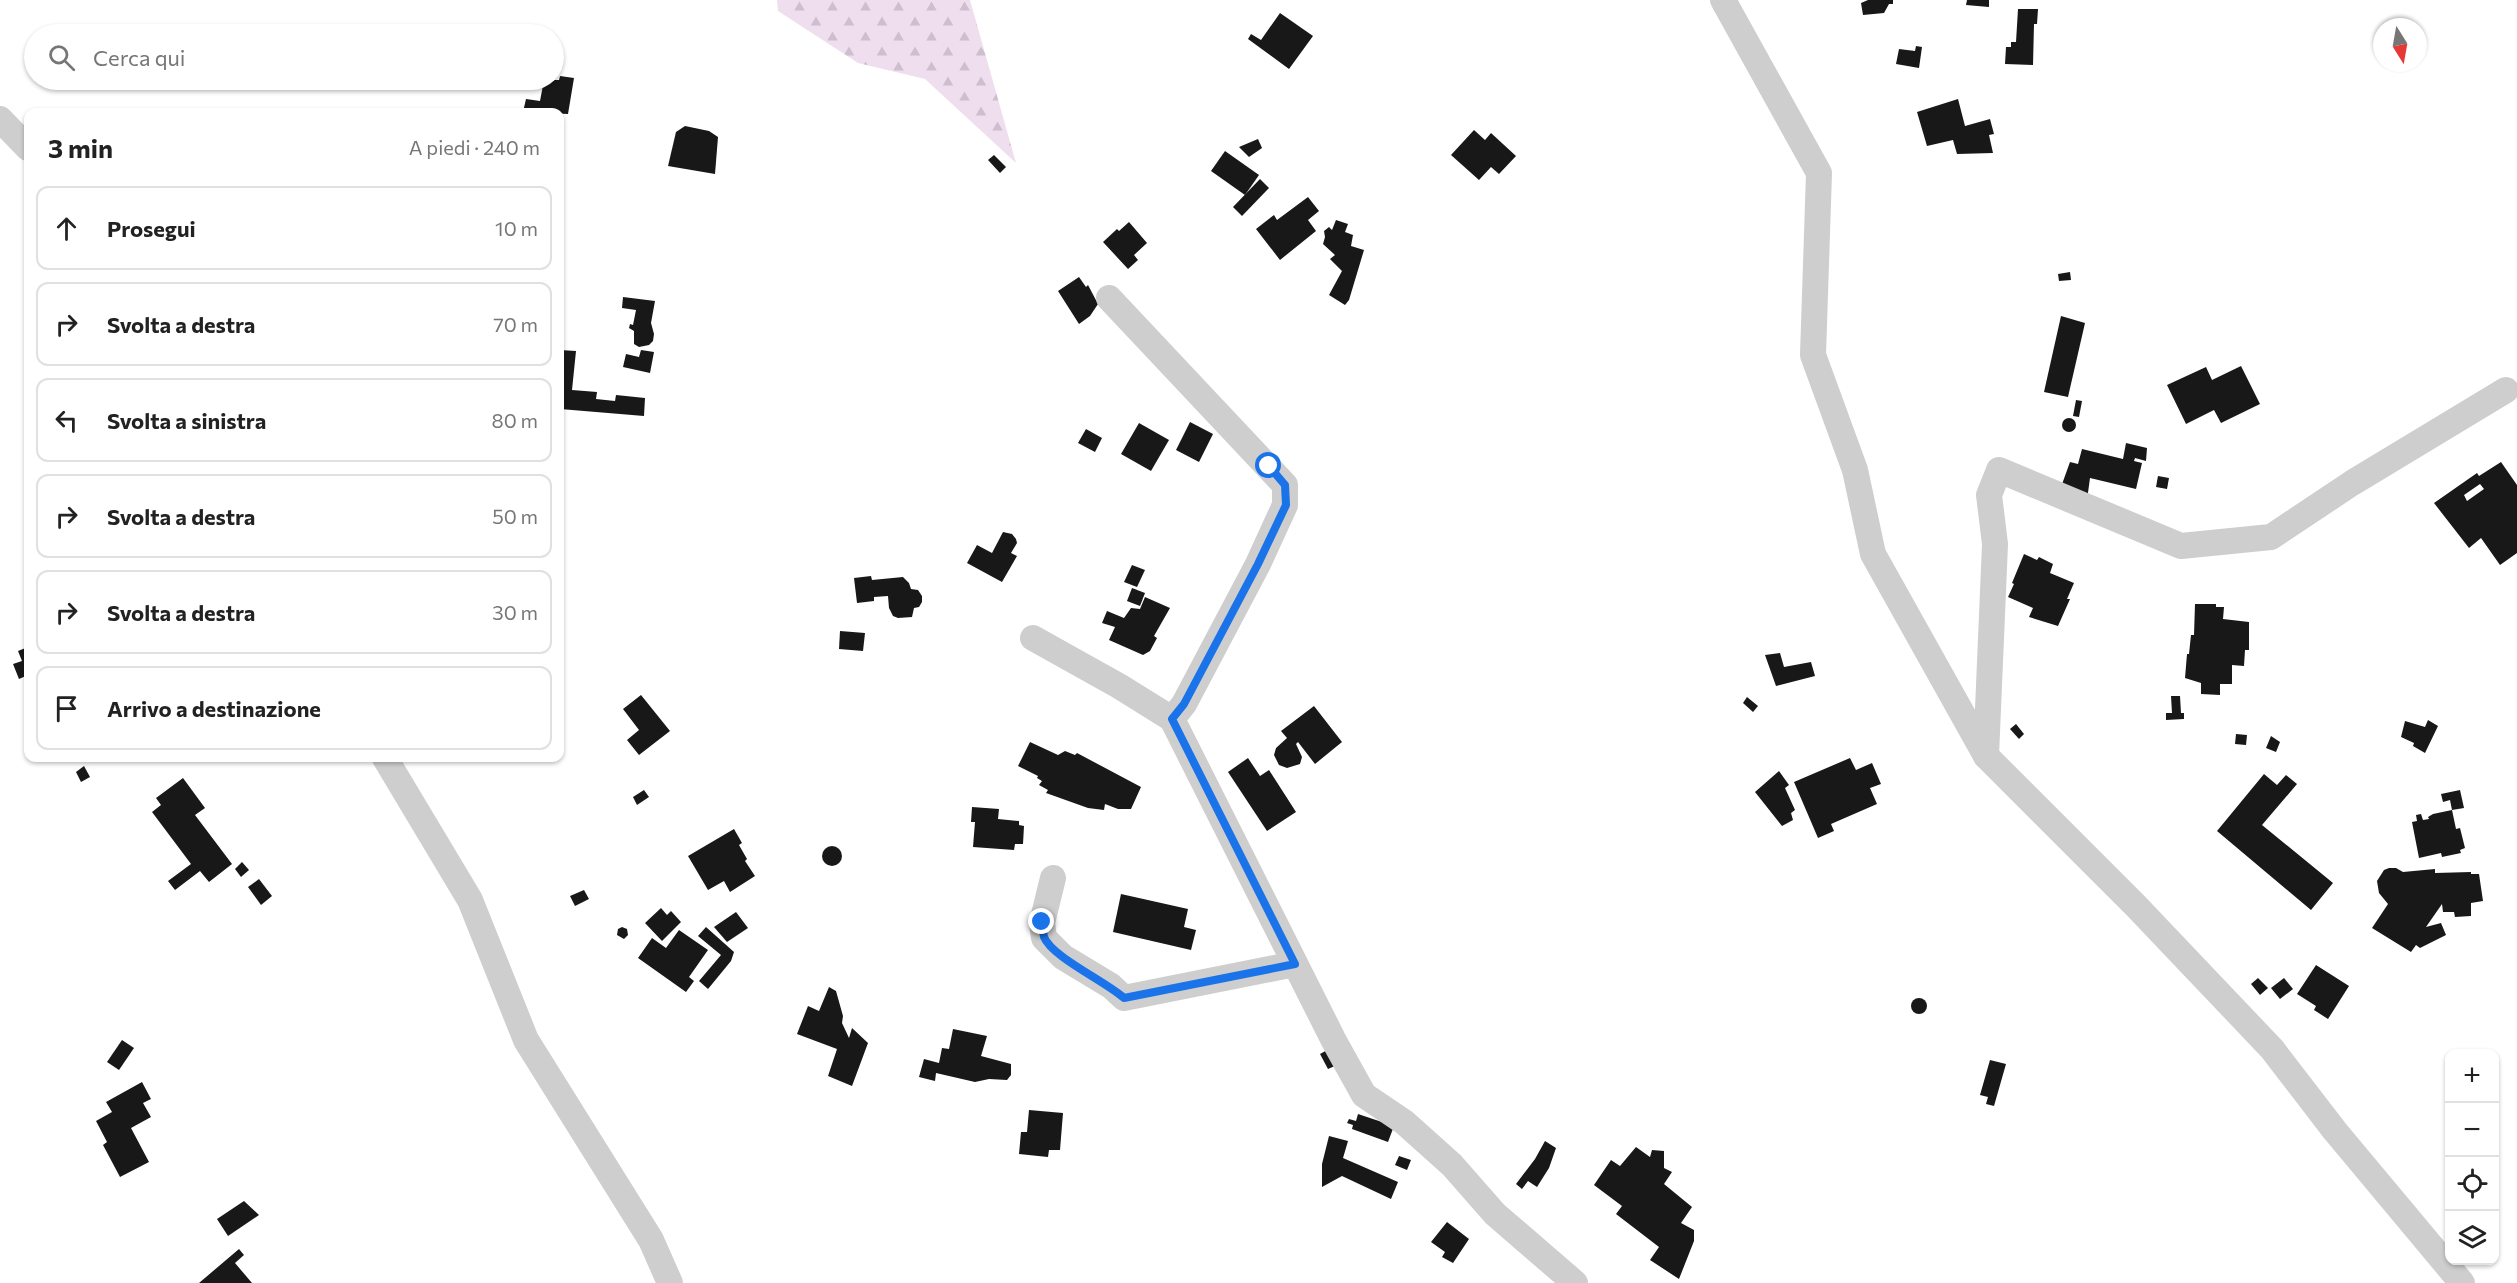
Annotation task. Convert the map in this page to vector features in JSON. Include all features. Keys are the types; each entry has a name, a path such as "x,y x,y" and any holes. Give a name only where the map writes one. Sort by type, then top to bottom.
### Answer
{"street":[{"path":"1723,0 1819,173 1813,355 1855,470 1873,554 1986,756 2136,906 2272,1049 2335,1131 2462,1283"},
{"path":"0,119 24,144"},
{"path":"1109,298 1285,485 1286,505 1258,564 1184,704 1172,719"},
{"path":"1986,756 1995,544 1989,495 1999,470 2181,546 2271,537 2352,483 2506,390"},
{"path":"1033,638 1119,686 1172,719 1334,1041 1364,1095 1404,1122 1452,1165 1495,1214 1575,1283"},
{"path":"387,762 470,900 526,1040 651,1240 670,1283"},
{"path":"1053,878 1042,922 1044,938 1062,957 1111,986 1124,998 1295,964"}],"green space":[{"path":"777,0 970,0 1016,163 925,79 858,63 778,11"}],"building":[{"path":"1868,0 1893,0 1893,4 1889,4 1884,13 1863,15 1861,3"},
{"path":"1967,0 1989,0 1989,7 1966,5"},
{"path":"2018,9 2038,9 2037,24 2034,24 2033,65 2005,64 2006,47 2011,47 2011,42 2016,42"},
{"path":"1280,13 1313,36 1289,69 1248,39 1251,34 1261,40"},
{"path":"1916,46 1922,47 1919,68 1896,64 1899,49 1915,51"},
{"path":"564,77 574,78 568,114 564,114 564,108 524,108 526,99 540,101 542,90 564,90"},
{"path":"1958,99 1965,126 1990,119 1994,134 1989,135 1993,153 1957,154 1953,140 1927,146 1917,112"},
{"path":"685,126 709,131 718,137 715,174 668,166 676,132"},
{"path":"1474,130 1485,140 1491,133 1516,156 1499,174 1491,167 1479,180 1451,155"},
{"path":"1258,139 1262,148 1249,157 1239,147"},
{"path":"1225,151 1259,175 1245,195 1211,171"},
{"path":"994,155 1006,167 1000,173 988,160"},
{"path":"1260,179 1269,188 1242,216 1233,207"},
{"path":"1308,197 1319,211 1308,220 1316,231 1280,260 1256,229 1274,215 1277,220"},
{"path":"1336,220 1348,224 1345,232 1353,235 1351,246 1364,250 1349,300 1345,305 1329,295 1342,271 1330,259 1335,255 1323,244 1324,231 1329,227 1332,230"},
{"path":"1129,222 1147,243 1134,255 1138,260 1128,269 1103,242"},
{"path":"2070,272 2071,280 2059,281 2058,274"},
{"path":"1079,277 1086,287 1088,285 1098,304 1090,316 1079,324 1058,291"},
{"path":"623,297 655,301 651,323 654,334 653,341 649,345 639,347 634,344 634,331 629,328 630,324 633,325 636,310 622,308"},
{"path":"2061,316 2085,323 2068,397 2044,392"},
{"path":"564,350 576,351 572,390 597,392 596,399 615,401 616,395 645,398 644,416 564,409"},
{"path":"641,350 654,352 650,373 623,367 626,354 639,357"},
{"path":"2241,366 2260,404 2221,423 2214,410 2186,424 2167,385 2206,367 2212,380"},
{"path":"2076,400 2082,401 2079,417 2073,416"},
{"path":"2066,418 2072,418 2076,425 2072,432 2066,432 2062,428 2062,422"},
{"path":"1190,422 1213,434 1199,462 1176,450"},
{"path":"1139,423 1169,440 1151,471 1121,454"},
{"path":"1086,429 1102,438 1095,452 1078,443"},
{"path":"2126,443 2147,448 2146,461 2135,458 2134,461 2142,463 2136,489 2090,478 2087,500 2061,487 2070,462 2078,464 2082,449 2123,459"},
{"path":"2501,462 2517,485 2517,553 2500,565 2481,538 2469,548 2434,503 2477,473 2479,476","holes":["2480,484 2484,489 2467,501 2464,495"]},
{"path":"2158,476 2169,478 2167,489 2156,487"},
{"path":"1003,532 1012,534 1016,539 1017,543 1011,553 1017,556 1002,582 967,563 977,545 992,553"},
{"path":"2024,554 2037,560 2039,557 2053,564 2050,573 2074,583 2067,599 2070,599 2058,626 2029,617 2033,608 2008,597"},
{"path":"1132,565 1145,570 1137,587 1124,582"},
{"path":"871,576 872,580 903,577 911,589 918,590 922,596 922,602 919,607 914,608 912,617 893,616 889,608 888,596 874,597 874,601 857,603 854,578"},
{"path":"1132,588 1145,593 1140,606 1127,601"},
{"path":"1145,597 1170,608 1154,636 1157,638 1150,651 1143,655 1109,640 1115,627 1102,623 1107,611 1124,618 1131,608 1140,609"},
{"path":"2195,604 2216,604 2216,607 2224,607 2223,619 2249,622 2249,650 2245,650 2244,666 2232,665 2232,684 2220,684 2220,695 2201,694 2201,683 2185,678 2187,654 2189,654 2191,635 2194,635"},
{"path":"840,631 865,633 863,651 839,649"},
{"path":"24,649 24,677 19,679 13,664 22,661 18,651"},
{"path":"1780,653 1784,667 1811,662 1815,676 1776,686 1765,655"},
{"path":"641,695 670,731 639,755 627,740 639,730 623,709"},
{"path":"2171,696 2180,696 2181,713 2184,713 2184,719 2166,720 2166,713 2172,713"},
{"path":"1747,697 1758,706 1753,712 1743,703"},
{"path":"1314,706 1342,742 1315,764 1298,742 1296,744 1302,757 1300,764 1287,768 1279,765 1274,755 1276,748 1287,738 1281,731"},
{"path":"2428,720 2438,726 2425,753 2413,746 2414,743 2401,737 2405,721 2425,727"},
{"path":"2016,724 2024,734 2019,739 2010,729"},
{"path":"2236,734 2247,735 2246,745 2235,744"},
{"path":"2271,736 2280,742 2276,752 2266,748"},
{"path":"1030,742 1058,755 1065,751 1075,755 1077,753 1141,787 1131,809 1118,809 1105,804 1104,810 1088,808 1046,793 1048,790 1039,785 1042,781 1037,778 1038,776 1018,766"},
{"path":"1248,758 1260,776 1269,770 1296,812 1267,831 1228,772"},
{"path":"1850,758 1856,770 1872,763 1881,784 1870,788 1877,804 1831,824 1834,831 1818,838 1794,782"},
{"path":"84,766 90,777 81,782 76,772"},
{"path":"1779,771 1789,785 1785,788 1795,810 1791,813 1793,820 1782,826 1755,792"},
{"path":"2264,774 2277,785 2286,775 2297,784 2262,825 2333,883 2311,910 2217,831"},
{"path":"183,778 205,808 195,815 232,864 209,882 200,871 175,890 168,881 191,864 152,812 161,805 156,798"},
{"path":"644,790 649,797 637,805 633,797"},
{"path":"2460,790 2464,808 2452,810 2450,800 2443,802 2441,794"},
{"path":"972,807 999,809 998,819 1019,821 1019,825 1024,826 1023,844 1015,844 1014,850 973,847 975,822 971,822"},
{"path":"2452,810 2456,829 2460,828 2465,848 2460,850 2461,853 2442,857 2441,853 2419,858 2412,822 2417,821 2416,815 2421,814 2423,820 2429,819 2428,817 2433,814"},
{"path":"734,829 742,843 739,845 747,859 745,861 755,876 730,892 724,881 708,890 688,856"},
{"path":"832,846 839,849 842,856 839,863 832,866 825,863 822,856 825,849"},
{"path":"242,862 249,870 241,877 235,869"},
{"path":"2396,868 2403,872 2435,869 2435,873 2471,872 2471,874 2479,874 2483,901 2471,903 2471,916 2455,917 2454,912 2443,912 2442,904 2426,927 2441,923 2446,935 2420,948 2416,945 2411,952 2372,928 2388,904 2379,893 2377,881 2384,870"},
{"path":"259,879 272,896 261,905 248,887"},
{"path":"584,890 589,899 575,906 570,896"},
{"path":"1121,894 1188,909 1184,927 1196,930 1191,950 1113,932"},
{"path":"661,908 667,915 671,911 681,922 662,941 645,923"},
{"path":"736,912 748,928 727,942 714,927"},
{"path":"622,927 627,929 628,935 624,939 617,935 618,929"},
{"path":"706,927 734,952 731,961 708,989 699,981 721,955 698,936"},
{"path":"679,930 708,950 689,977 694,981 686,992 638,958 652,938 666,948"},
{"path":"2316,965 2349,986 2328,1019 2314,1010 2316,1006 2297,994"},
{"path":"2258,978 2268,988 2260,995 2251,984"},
{"path":"2284,978 2293,989 2280,999 2271,988"},
{"path":"829,987 836,991 843,1016 842,1023 849,1038 852,1028 868,1043 852,1086 828,1076 837,1049 797,1034 808,1006 819,1011"},
{"path":"1916,998 1922,998 1927,1006 1925,1012 1916,1014 1911,1009 1911,1003"},
{"path":"953,1029 987,1036 981,1056 1011,1064 1011,1075 1007,1080 989,1079 975,1082 936,1073 935,1081 919,1077 924,1059 939,1063 942,1048 949,1049"},
{"path":"122,1040 134,1048 119,1070 107,1062"},
{"path":"1329,1049 1337,1065 1328,1069 1320,1054"},
{"path":"1990,1060 2006,1064 1994,1106 1986,1104 1988,1097 1980,1095"},
{"path":"142,1082 151,1099 143,1103 151,1117 131,1128 149,1162 120,1177 103,1145 107,1142 96,1121 112,1112 106,1102"},
{"path":"1029,1110 1063,1113 1060,1150 1049,1150 1048,1157 1019,1154 1021,1132 1027,1132"},
{"path":"1358,1114 1394,1126 1388,1142 1352,1129 1353,1125 1347,1123 1349,1119 1356,1121"},
{"path":"1329,1136 1348,1141 1343,1158 1398,1182 1391,1199 1342,1176 1322,1187 1322,1164"},
{"path":"1545,1141 1556,1148 1549,1168 1537,1187 1528,1181 1522,1189 1516,1184"},
{"path":"1636,1147 1650,1157 1652,1150 1664,1151 1664,1168 1672,1172 1664,1184 1692,1207 1681,1223 1694,1230 1694,1241 1679,1279 1650,1260 1659,1247 1616,1214 1622,1206 1594,1185 1611,1160 1620,1166"},
{"path":"1399,1156 1411,1160 1407,1170 1395,1165"},
{"path":"244,1201 259,1215 228,1236 217,1219"},
{"path":"1447,1222 1469,1239 1453,1263 1442,1257 1445,1252 1431,1242"},
{"path":"239,1249 244,1255 235,1263 252,1283 199,1283"}],"route":[{"path":"1042,922 1044,938 1062,957 1111,986 1124,998 1295,964 1172,719 1184,704 1258,564 1286,505 1285,485 1269,466"}]}
